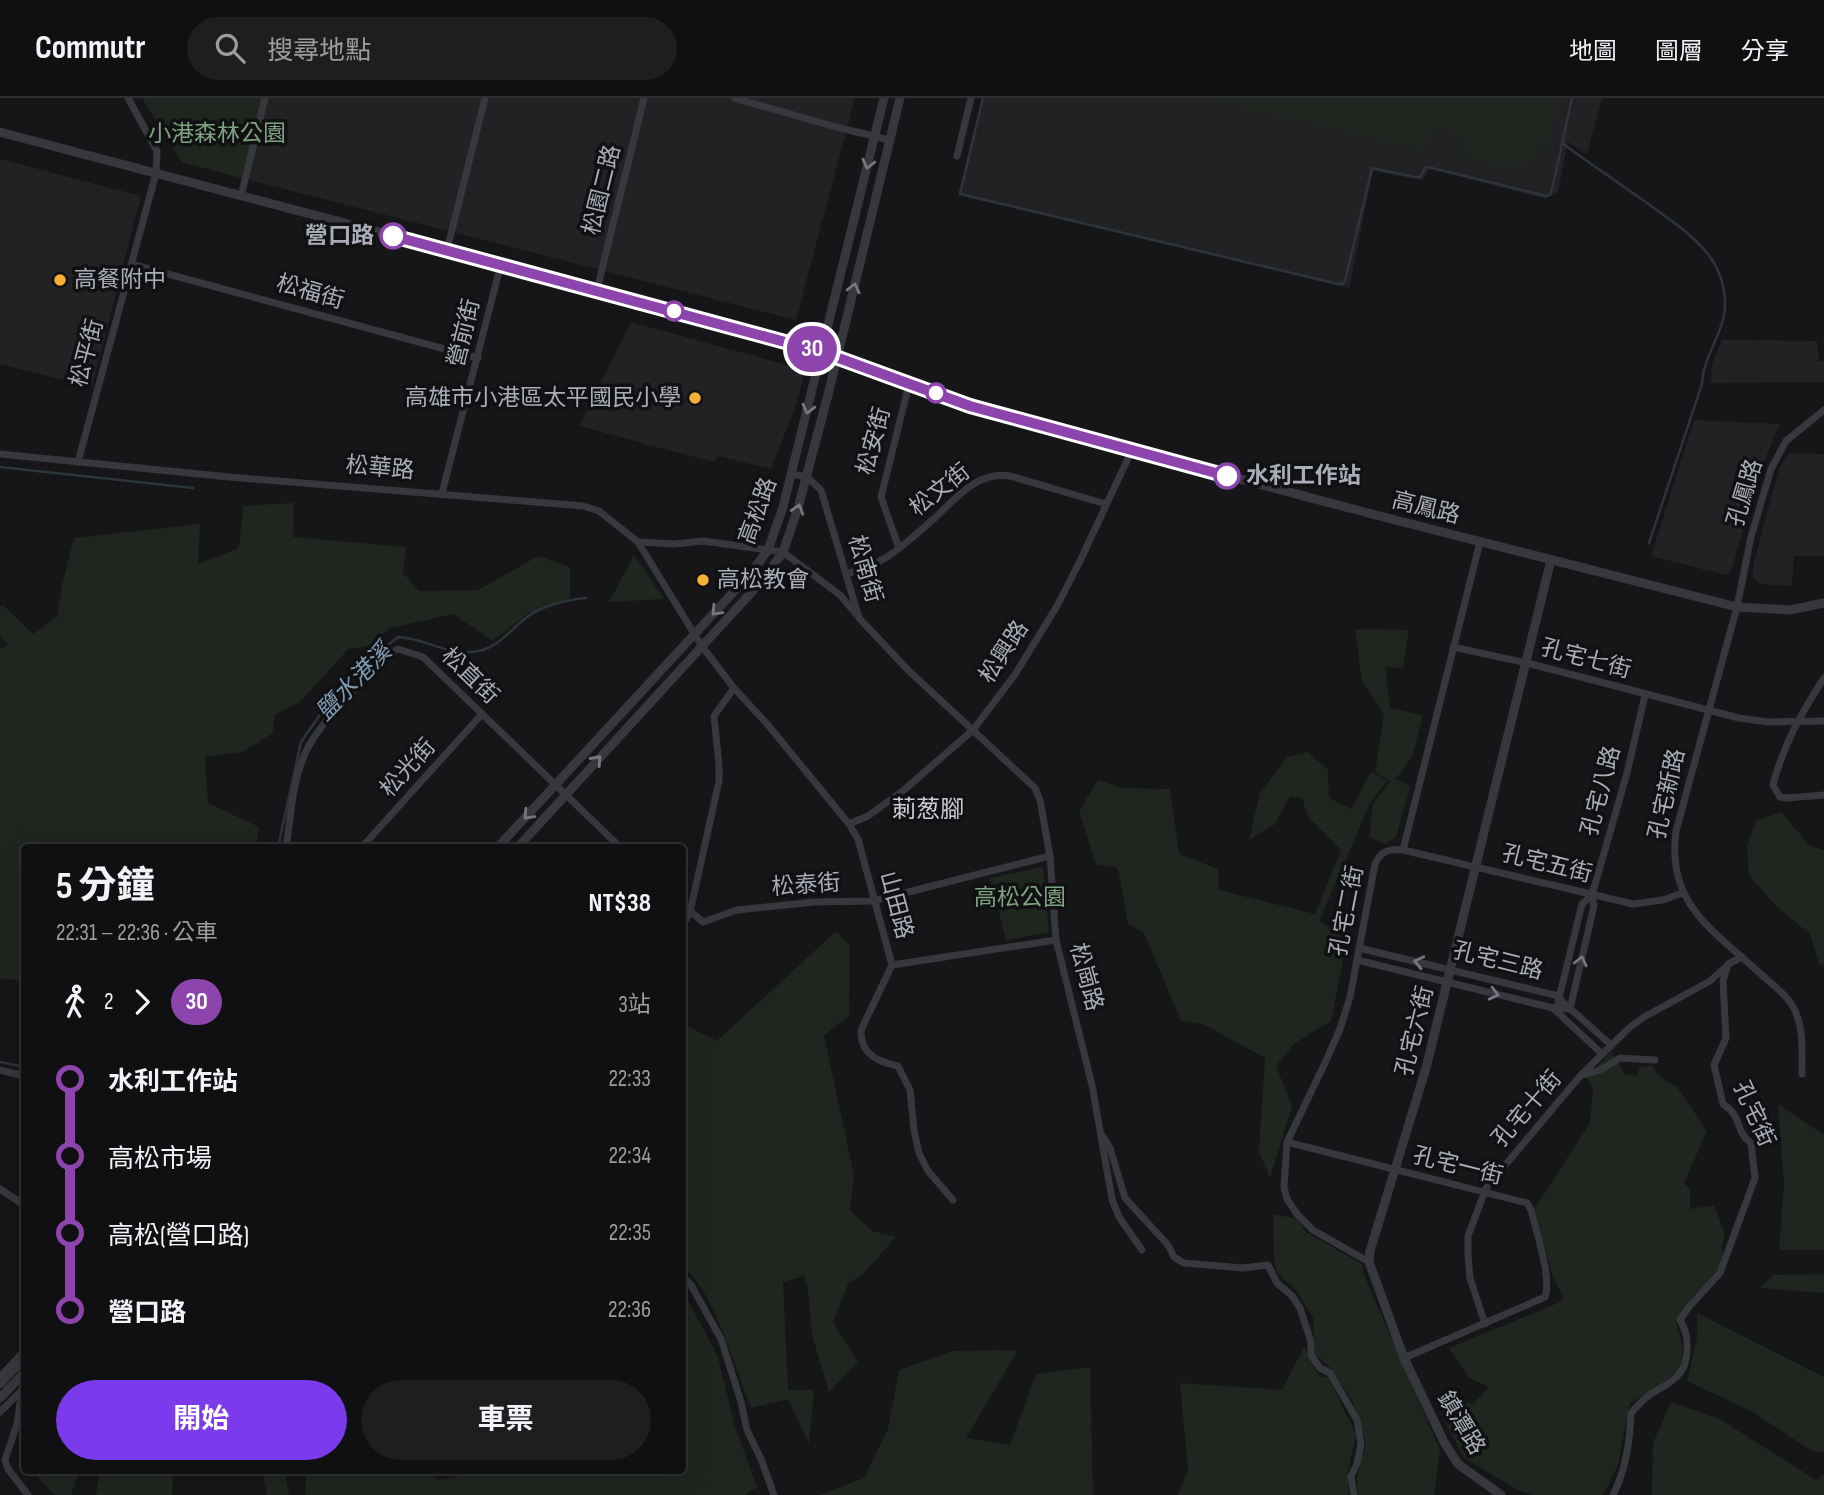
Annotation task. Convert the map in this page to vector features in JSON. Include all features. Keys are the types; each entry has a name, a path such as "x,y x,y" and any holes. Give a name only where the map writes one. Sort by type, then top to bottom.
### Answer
{"street":[{"path":"128,98 157,151 156,173"},
{"path":"242,196 265,98"},
{"path":"447,250 485,98"},
{"name":"松園二路","path":"597,290 644,98"},
{"path":"734,98 890,140"},
{"name":"高松路","path":"501,844 751,573 768,550 792,474 884,98"},
{"name":"高松路","path":"524,844 565,795 760,583 783,552 807,477 838,357 900,98"},
{"path":"957,156 971,98"},
{"path":"0,132 822,352"},
{"name":"松平街","path":"78,462 156,173"},
{"name":"松福街","path":"131,264 478,358"},
{"name":"營前街","path":"442,493 501,264"},
{"name":"高鳳路","path":"822,352 970,406 1131,452 1737,607 1790,610 1824,603"},
{"name":"松安街","path":"899,548 881,497 909,384"},
{"name":"孔鳳路","path":"1737,607 1751,537 1778,453 1793,433 1824,410"},
{"name":"松興路","path":"849,824 868,816 904,790 973,730 1016,673 1057,606 1131,452"},
{"name":"松華路","path":"0,454 229,477 583,506 599,511 638,542 694,635"},
{"path":"792,474 807,477"},
{"name":"松文街","path":"847,574 870,566 899,548 963,491 976,482 998,474 1106,504"},
{"name":"松南街","path":"807,477 821,490 859,618 908,670 973,730"},
{"path":"638,542 674,544 703,541 783,552 840,595 859,618"},
{"path":"1403,850 1480,541"},
{"name":"孔宅六街","path":"1369,1262 1370,1251 1426,1068 1551,560"},
{"name":"孔宅新路","path":"1737,607 1676,831 1673,852 1675,872 1682,892 1695,913 1793,1005 1801,1030 1802,1074"},
{"name":"山田路","path":"694,635 734,688 849,824 862,853 892,965 861,1030 861,1040 865,1050 873,1058 898,1066 910,1090 919,1153 928,1171 953,1200"},
{"name":"孔宅七街","path":"1454,647 1708,710"},
{"name":"松直街","path":"286,844 296,779 304,753 323,725 387,655 398,649 423,657 617,844"},
{"path":"1824,678 1783,748 1773,785 1780,797 1824,795"},
{"path":"686,920 690,912 720,773 714,716 734,688"},
{"name":"孔宅八路","path":"1570,1009 1594,906 1592,895 1627,772 1645,695"},
{"path":"1708,710 1769,723 1824,721"},
{"name":"松光街","path":"365,844 482,714"},
{"name":"松崗路","path":"973,730 1035,788 1040,800 1050,856 1056,940 1080,1032 1112,1199 1119,1217 1142,1250"},
{"name":"孔宅五街","path":"1403,850 1633,904 1663,900 1682,892"},
{"name":"孔宅二街","path":"1369,1262 1313,1230 1297,1214 1287,1199 1284,1187 1287,1142 1340,1029 1350,998 1375,864 1379,855 1385,851 1403,850"},
{"name":"松泰街","path":"690,912 703,922 737,910 814,902 873,901 1050,856"},
{"name":"孔宅八路","path":"1553,1007 1560,999 1582,904 1592,895"},
{"path":"686,908 690,912"},
{"path":"892,965 1056,940"},
{"name":"孔宅三路","path":"1359,948 1555,995 1611,1045"},
{"path":"1728,964 1742,957"},
{"name":"孔宅三路","path":"1357,960 1553,1007 1602,1054"},
{"name":"孔宅十街","path":"1485,1324 1470,1278 1468,1255 1468,1236 1484,1192 1514,1152 1611,1045 1644,1017 1710,981 1728,964"},
{"name":"孔宅街","path":"1613,1495 1623,1471 1631,1429 1631,1413 1651,1394 1681,1374 1687,1360 1688,1334 1680,1320 1720,1273 1755,1178 1751,1143 1743,1138 1734,1111 1723,1104 1714,1065 1726,1038 1723,981 1728,964"},
{"path":"1553,1007 1570,1009"},
{"path":"1581,1075 1600,1070 1620,1059 1656,1060"},
{"path":"0,1070 21,1075"},
{"path":"1099,1131 1110,1148 1125,1198 1168,1245 1174,1257 1184,1263 1243,1268 1268,1265 1277,1283 1292,1296 1307,1324 1311,1355 1320,1368 1330,1373 1357,1420 1361,1444 1357,1464 1351,1476 1354,1495"},
{"name":"孔宅一街","path":"1287,1142 1527,1203 1531,1210 1547,1293 1545,1297 1485,1324"},
{"path":"0,1189 21,1203"},
{"path":"1369,1262 1405,1358 1485,1324"},
{"path":"686,1280 721,1339 747,1430 774,1495"},
{"path":"0,1370 21,1348"},
{"path":"0,1377 21,1354"},
{"name":"鎮潭路","path":"1405,1358 1444,1442 1458,1464 1501,1495"},
{"path":"0,1384 21,1361"},
{"path":"0,1398 21,1376"},
{"path":"0,1405 21,1388"},
{"path":"0,1412 21,1389"},
{"path":"21,1402 5,1460 8,1469 28,1495"}],"shaded area":[{"path":"264,98 855,98 796,320 245,179"},
{"path":"982,98 1602,98 1587,154 1568,142 1558,192 1546,199 1430,169 1422,180 1373,171 1349,288 958,195"},
{"name":"高餐附中","path":"0,159 141,196 92,387 0,364"},
{"name":"高雄市小港區太平國民小學","path":"631,322 801,369 803,380 771,469 718,456 713,462 579,426"},
{"path":"1722,340 1817,341 1819,361 1824,361 1824,382 1711,383 1712,364"},
{"path":"1694,420 1780,424 1759,473 1731,572 1725,575 1651,556"},
{"path":"1789,453 1824,454 1824,556 1794,556 1792,586 1759,584 1753,577 1753,566 1779,469"}],"green space":[{"name":"小港森林公園","path":"142,98 264,98 245,179 182,162"},
{"path":"1202,98 1560,98 1554,122 1540,153 1531,161 1520,165 1505,165 1461,158 1465,142 1463,134 1436,127 1432,130 1427,150"},
{"path":"294,503 293,537 406,547 403,573 419,591 478,590 538,556 570,567 570,598 527,614 493,641 453,614 391,628 368,646 348,649 301,701 275,715 273,733 242,752 205,757 208,803 259,827 256,844 21,844 21,980 0,979 0,649 8,645 0,636 0,607 3,605 33,634 57,617 74,538 200,524 198,564 239,548 243,506"},
{"path":"634,555 664,599 609,602"},
{"path":"1355,629 1409,630 1403,668 1385,667 1390,708 1423,715 1412,757 1395,780 1400,780 1410,787 1396,837 1386,844 1369,837 1373,803 1391,781 1375,773 1384,713 1362,682"},
{"path":"1308,752 1328,770 1329,798 1351,809 1371,772 1387,781 1370,803 1319,921 1347,940 1331,1021 1295,1043 1276,1066 1292,1106 1270,1178 1259,1152 1265,1058 1203,1024 1181,1021 1144,933 1128,924 1118,868 1096,864 1079,811 1098,780 1123,788 1170,789 1179,854 1218,869 1219,890 1315,914 1341,850 1308,817 1302,798 1290,796 1274,825 1249,840 1260,793 1287,757"},
{"path":"1781,812 1810,846 1824,850 1824,965 1819,964 1810,934 1775,905 1749,875 1747,845 1756,821"},
{"name":"高松公園","path":"1043,867 1049,932 1006,940 990,878"},
{"path":"836,931 850,946 849,1016 824,1035 854,1175 850,1210 872,1231 896,1237 864,1273 848,1284 833,1322 858,1362 829,1392 812,1335 808,1289 804,1276 783,1282 788,1390 814,1390 809,1444 788,1399 751,1408 714,1311 694,1277 686,1269 686,1025 717,1041"},
{"path":"1611,1052 1625,1074 1637,1076 1640,1067 1653,1065 1657,1075 1677,1087 1707,1131 1684,1183 1690,1189 1690,1209 1714,1205 1725,1234 1721,1248 1724,1254 1716,1278 1676,1323 1682,1345 1680,1367 1665,1381 1630,1403 1618,1465 1603,1495 1535,1495 1517,1490 1464,1458 1441,1414 1456,1400 1473,1404 1489,1387 1469,1378 1449,1348 1558,1303 1565,1296 1553,1277 1534,1209 1590,1123 1593,1088 1587,1077"},
{"path":"1778,1104 1824,1135 1824,1250 1779,1250 1784,1184"},
{"path":"1273,1214 1297,1219 1306,1232 1362,1264 1364,1275 1440,1450 1434,1495 1358,1495 1357,1478 1366,1442 1352,1400 1328,1365 1315,1355 1313,1317 1297,1291 1277,1273"},
{"path":"1824,1274 1824,1293 1760,1288 1773,1275"},
{"path":"686,1298 718,1357 735,1427 757,1487 745,1495 305,1495 306,1474 432,1474 437,1480 471,1474 686,1474"},
{"path":"1697,1313 1824,1377 1824,1452 1812,1451 1751,1411 1687,1381 1697,1338"},
{"path":"1304,1347 1319,1376 1329,1378 1356,1435 1348,1470 1349,1495 1178,1495 1188,1469 1180,1383 1282,1390"},
{"path":"1018,1350 966,1438 1010,1445 1036,1374 1090,1367 1093,1495 819,1495 864,1478 888,1429 899,1370 953,1351"},
{"path":"1671,1402 1720,1419 1816,1480 1824,1474 1824,1495 1652,1495 1653,1443"},
{"path":"35,1474 79,1474 71,1495 55,1495"},
{"path":"99,1474 173,1474 172,1495 96,1495"},
{"path":"263,1474 286,1474 289,1495 267,1495"}],"waterway":[{"path":"983,98 960,194 1338,284 1345,281 1372,168 1420,177 1426,167 1550,195 1572,98"},
{"path":"1562,143 1691,236 1713,262 1723,284 1725,302 1722,323 1706,363 1702,384 1649,543"},
{"name":"鹽水港溪","path":"0,467 193,488"},
{"name":"鹽水港溪","path":"279,844 301,742 324,709 375,656 398,637 452,651 480,651 496,644 536,611 557,603 586,598"},
{"name":"鹽水港溪","path":"0,1062 21,1066"}],"bus line":[{"name":"30","path":"393,236 822,352 970,406 1227,476"}],"place":[{"name":"營口路","path":"393,236"},
{"name":"高餐附中","path":"60,280"},
{"name":"高雄市小港區太平國民小學","path":"695,398"},
{"name":"水利工作站","path":"1227,476"},
{"name":"高松教會","path":"703,580"}],"district":[{"name":"莿葱腳","path":"928,809"}]}
